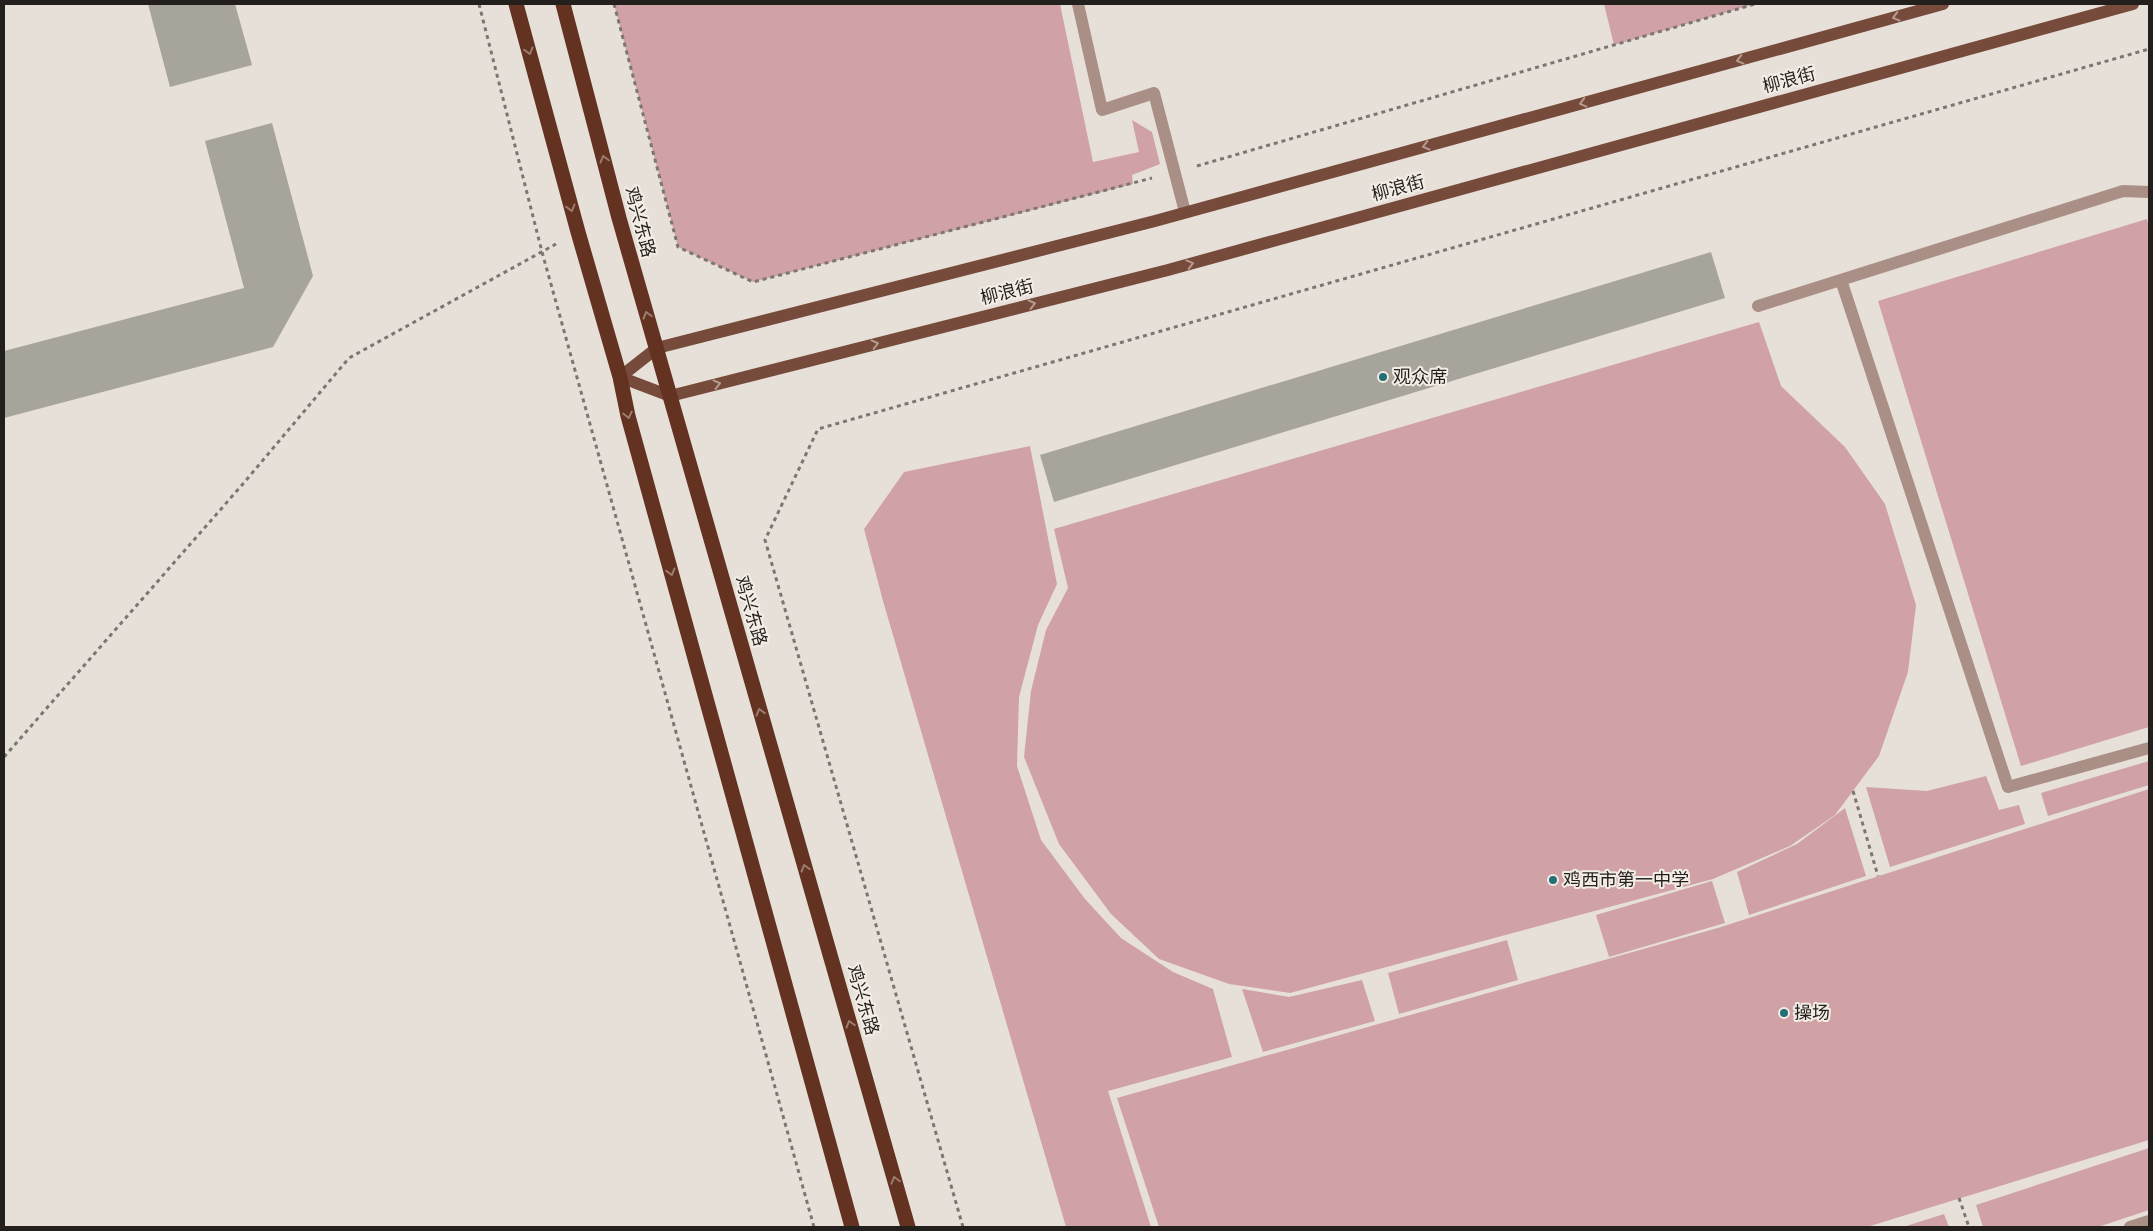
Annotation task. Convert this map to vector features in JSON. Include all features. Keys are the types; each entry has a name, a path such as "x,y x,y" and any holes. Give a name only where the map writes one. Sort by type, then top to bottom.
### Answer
{"highway":[{"path":"516,4 852,1227"},
{"name":"鸡兴东路","path":"564,4 619,218 908,1227"}],"main road":[{"name":"柳浪街","path":"620,377 656,348 1184,212 1944,4"},
{"name":"柳浪街","path":"670,396 1168,270 2133,4"},
{"path":"620,377 670,396"}],"street":[{"path":"1078,4 1102,110 1154,93 1184,212"},
{"path":"1758,306 2123,190 2149,192"},
{"path":"1841,280 2008,787 2149,748"},
{"path":"2130,1227 2149,1221"}],"path":[{"path":"479,4 542,252 814,1227"},
{"path":"614,4 678,247 753,282 1174,172 1755,4"},
{"path":"963,1227 765,540 818,430 2149,49"},
{"path":"4,757 242,485 349,358 578,232"},
{"path":"1853,791 1878,876"},
{"path":"1959,1198 1969,1227"}],"shaded area":[{"path":"614,4 1060,4 1093,162 1139,152 1132,120 1152,132 1160,164 1132,175 1133,184 753,282 678,247"},
{"path":"1604,4 1755,4 1614,45"},
{"path":"2147,219 2149,228 2149,727 2021,766 1878,301"},
{"path":"1759,322 1781,386 1845,447 1885,504 1916,605 1908,672 1879,756 1835,815 1790,846 1713,879 1290,993 1229,984 1159,959 1111,914 1059,844 1024,757 1031,691 1046,630 1068,588 1054,529"},
{"path":"1030,446 1057,584 1038,625 1019,697 1017,766 1041,840 1085,899 1121,938 1173,972 1213,989 1232,1057 1108,1091 1151,1227 1066,1227 883,601 864,529 904,472"},
{"path":"2149,761 2149,785 2048,816 2041,793"},
{"path":"1986,776 1999,810 2019,805 2025,824 1890,867 1866,787 1927,791"},
{"name":"操场","path":"2149,789 2149,1140 1867,1227 1159,1227 1117,1098 1721,927"},
{"path":"1845,808 1866,876 1749,915 1737,872 1797,844"},
{"path":"1712,881 1725,923 1609,957 1596,915"},
{"path":"1507,940 1518,980 1399,1014 1388,973"},
{"path":"1362,980 1375,1021 1263,1052 1242,989 1289,997"},
{"path":"2149,1148 2149,1210 2098,1227 1983,1227 1976,1205"},
{"path":"1944,1214 1949,1227 1903,1227"}],"building":[{"path":"148,4 235,4 252,65 170,87"},
{"path":"272,123 313,276 273,347 4,418 4,351 244,288 205,141"},
{"name":"观众席","path":"1711,252 1725,298 1054,502 1040,455"}],"place":[{"name":"观众席","path":"1383,377"},
{"name":"鸡西市第一中学","path":"1553,880"},
{"name":"操场","path":"1784,1013"}]}
